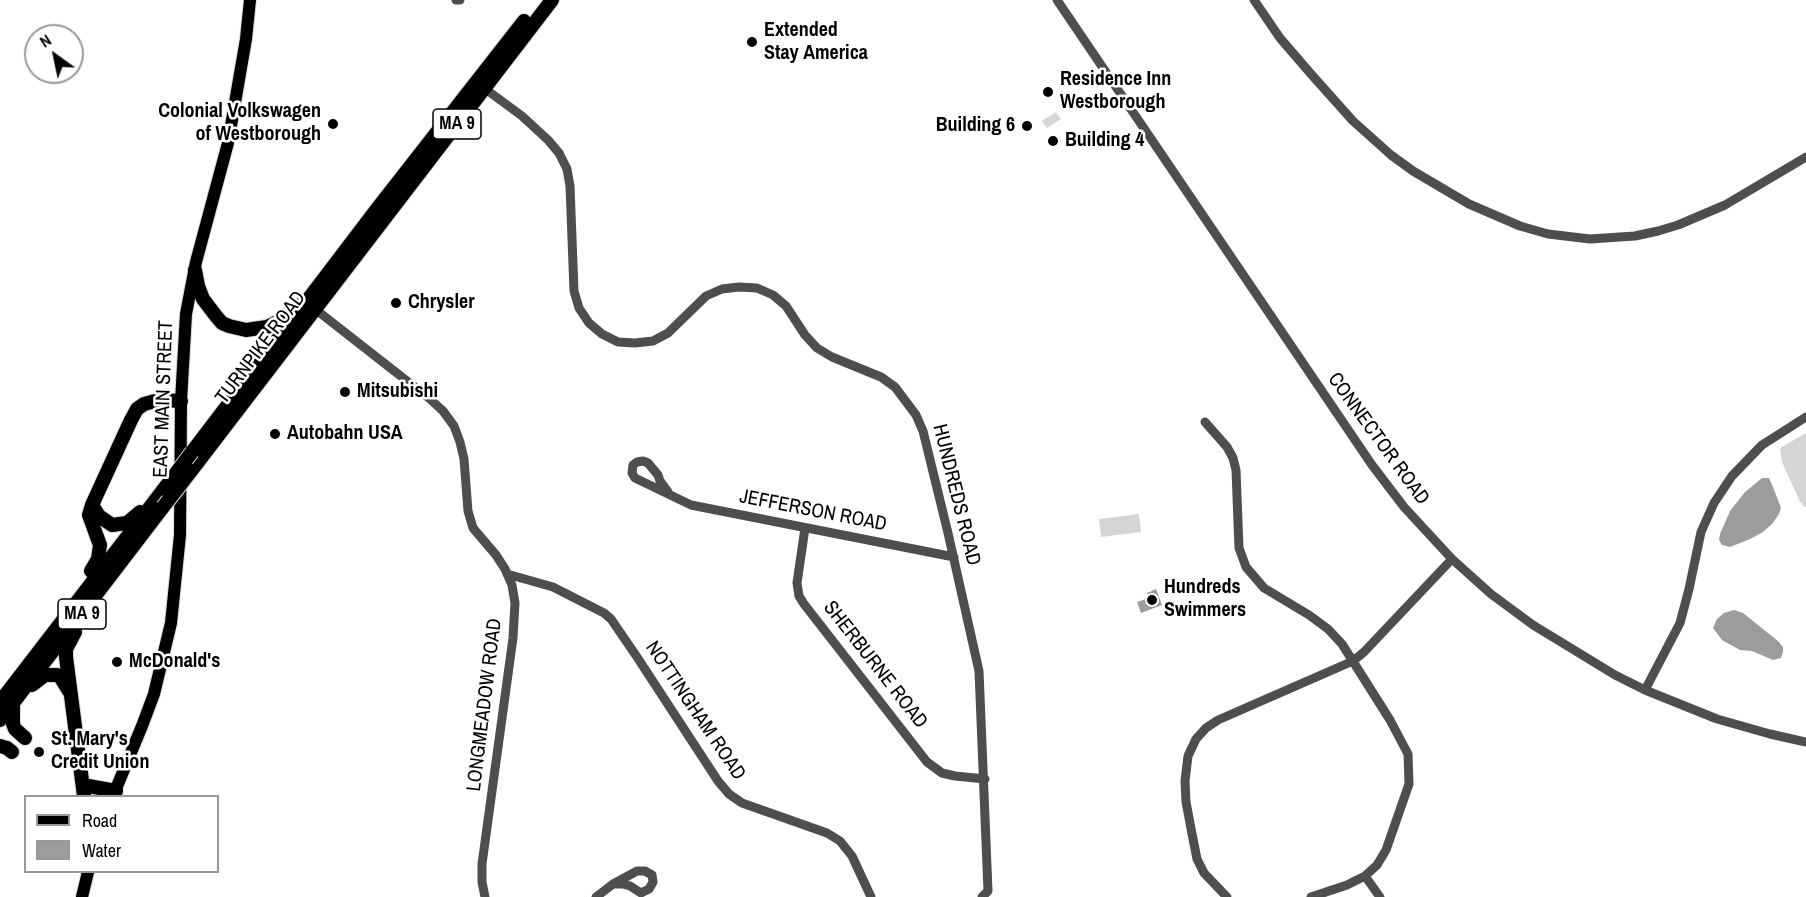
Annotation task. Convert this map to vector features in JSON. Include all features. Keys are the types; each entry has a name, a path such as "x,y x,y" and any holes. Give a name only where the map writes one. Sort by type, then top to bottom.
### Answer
{"highway":[{"name":"TURNPIKE ROAD","path":"10,701 80,616 192,452 541,0"},
{"name":"TURNPIKE ROAD","path":"0,720 10,701 78,598 161,498 191,471 552,0"},
{"path":"195,270 200,294 207,306 222,323 237,329 255,329 273,324 316,290"},
{"path":"78,598 100,553 99,537 89,515 131,420 137,409 144,404 152,401 181,401"},
{"path":"92,505 105,522 120,525 127,523 161,498"},
{"path":"80,616 66,649 69,691 78,739 83,791 114,794"},
{"path":"25,738 17,732 13,724 10,701 45,675 57,675 62,678 69,691"}],"main road":[{"name":"EAST MAIN STREET","path":"114,794 154,694 171,622 180,535 181,401 186,314 230,134 246,39 250,0"},
{"path":"82,897 88,873"}],"street":[{"name":"CONNECTOR ROAD","path":"1057,0 1372,465 1404,507 1452,559 1491,594 1533,625 1586,658 1646,690 1717,719 1806,742"},
{"path":"1254,0 1280,38 1311,74 1353,121 1391,155 1413,171 1470,204 1520,226 1548,234 1590,239 1635,236 1658,231 1725,205 1806,157"},
{"name":"HUNDREDS ROAD","path":"484,88 522,116 548,140 559,153 567,169 570,186 574,291 579,308 589,323 602,334 618,342 653,341 668,333 706,296 722,289 739,286 756,288 773,295 786,306 805,335 817,348 832,357 881,377 907,400 923,431 979,671 988,891 982,897"},
{"name":"LONGMEADOW ROAD","path":"315,309 430,399 454,426 464,459 468,512 473,528 496,555 513,585 515,603 513,638 482,864 485,897"},
{"path":"1646,690 1680,623 1701,532 1714,502 1732,476 1764,443 1806,417"},
{"path":"1205,422 1227,447 1233,458 1236,470 1239,548 1246,567 1264,588 1309,615 1328,629 1342,644 1402,739 1408,754 1409,784 1386,850 1377,865 1365,876 1347,885 1311,897"},
{"name":"JEFFERSON ROAD","path":"668,492 691,505 954,557"},
{"name":"SHERBURNE ROAD","path":"805,528 796,583 799,596 804,604 927,762 942,773 985,779"},
{"path":"1227,897 1204,873 1197,859 1193,839 1185,782 1188,756 1196,739 1218,720 1353,661 1452,559"},
{"name":"NOTTINGHAM ROAD","path":"507,574 553,587 604,613 611,619 718,781 729,794 742,803 826,833 840,842 852,856 871,897"},
{"path":"1365,876 1380,897"},
{"path":"596,897 613,884"}],"shaded area":[{"path":"1056,112 1061,119 1047,128 1042,121"},
{"path":"1806,433 1805,507 1800,502 1782,462 1780,448"},
{"path":"1139,514 1141,532 1101,537 1099,519"}],"water":[{"path":"1762,478 1769,478 1781,508 1779,514 1763,532 1730,547 1722,545 1719,540 1720,534 1730,511 1745,492"},
{"name":"Hundreds Swimmers","path":"1156,589 1162,605 1141,613 1137,602 1149,598 1147,593"},
{"path":"1734,610 1743,613 1778,641 1783,647 1781,658 1773,660 1752,651 1740,650 1722,640 1713,628 1717,619 1724,613"}],"place":[{"name":"Extended Stay America","path":"752,42"},
{"name":"Residence Inn Westborough","path":"1048,92"},
{"name":"Colonial Volkswagen of Westborough","path":"333,124"},
{"name":"Building 6","path":"1027,126"},
{"name":"Building 4","path":"1053,141"},
{"name":"Chrysler","path":"396,303"},
{"name":"Mitsubishi","path":"345,392"},
{"name":"Autobahn USA","path":"275,434"},
{"name":"Hundreds Swimmers","path":"1152,600"},
{"name":"McDonald's","path":"117,662"},
{"name":"St. Mary's Credit Union","path":"39,752"}]}
